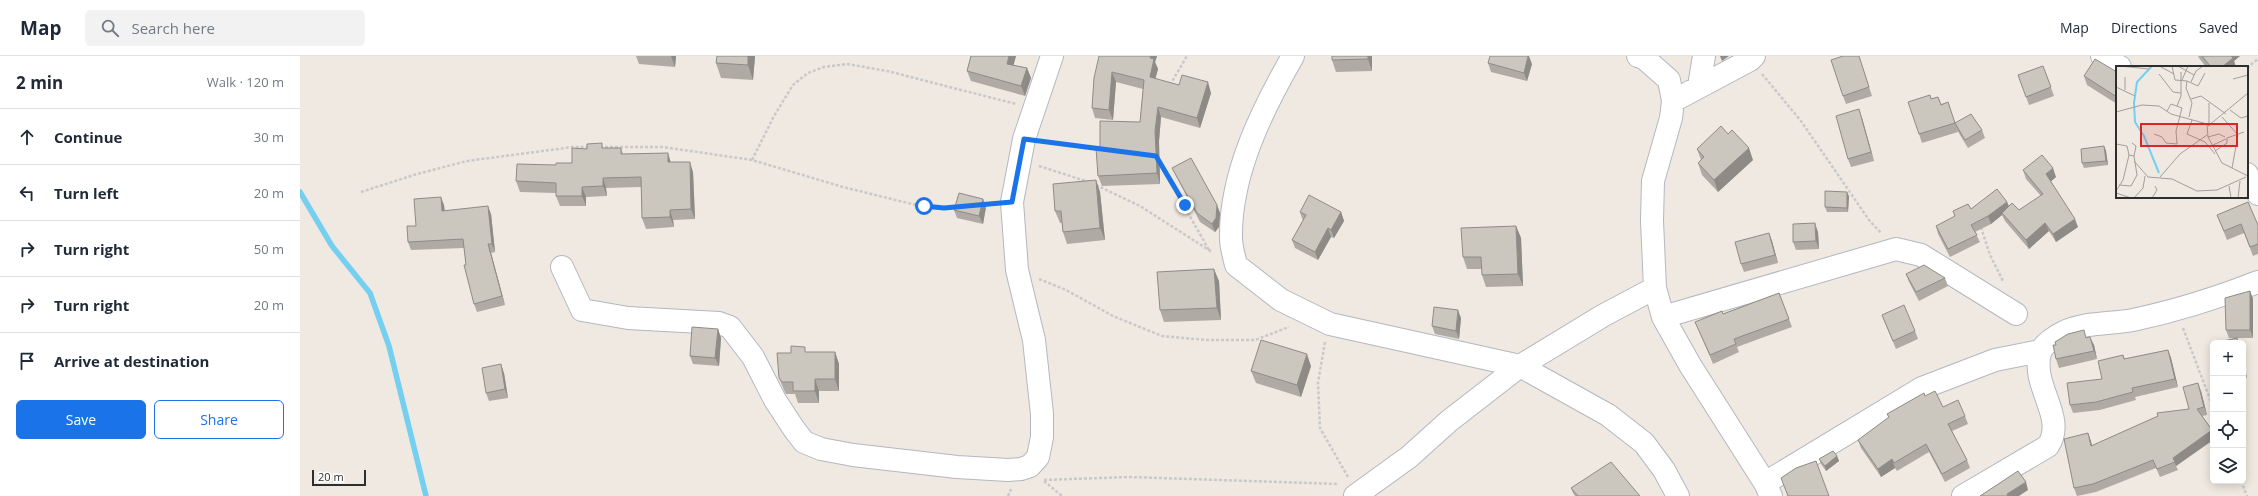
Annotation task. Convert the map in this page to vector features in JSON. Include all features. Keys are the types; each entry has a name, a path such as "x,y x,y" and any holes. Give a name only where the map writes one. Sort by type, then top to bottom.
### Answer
{"street":[{"path":"562,267 577,302 582,310 586,312 628,318 719,323 730,327 753,358 776,400 804,442 821,449 853,455 957,467 1008,470 1021,469 1037,473 1038,457 1042,437 1042,414 1034,340 1017,270 1012,202 1024,139 1052,56"},
{"path":"1293,56 1272,92 1243,163 1231,212 1230,240 1236,265 1262,287 1322,321 1520,366 1608,415 1644,443 1664,470 1678,496"},
{"path":"1638,56 1644,58 1669,80 1674,101 1671,118 1654,180 1652,221 1655,288 1663,317 1690,365 1768,490 1922,388 1995,360 2040,351 2056,336 2066,331 2176,310 2258,282"},
{"path":"1699,86 1704,56"},
{"path":"2102,56 2118,66"},
{"path":"1674,101 1752,58"},
{"path":"2248,176 2258,194"},
{"path":"1663,317 1896,249 1921,255 2016,314"},
{"path":"1359,489 1409,457 1448,421 1520,366 1604,315 1655,288"},
{"path":"1963,496 2048,446 2053,438 2054,429 2052,413 2040,385 2038,366 2040,351"}],"path":[{"path":"1170,86 1172,79 1187,56"},
{"path":"1752,58 1802,122 1869,220 1896,249"},
{"path":"2248,67 2258,59"},
{"path":"752,160 774,116 793,85 808,73 824,67 847,64 887,71 1034,108"},
{"path":"1024,139 1106,151"},
{"path":"361,192 417,174 467,161 573,147 663,147 752,160 843,187 924,206 944,208 964,207"},
{"path":"1156,156 1209,250"},
{"path":"1019,161 1088,181 1140,206 1209,250 1236,265"},
{"path":"1980,226 1990,255 2005,285"},
{"path":"1017,270 1066,290 1113,316 1162,336 1206,340 1255,340 1322,321 1318,383 1320,428 1359,489"},
{"path":"2176,310 2210,400"},
{"path":"1037,473 1359,489"},
{"path":"1037,473 1062,496"},
{"path":"2242,484 2247,496"}],"building":[{"path":"717,56 748,56 748,65 716,63"},
{"path":"971,56 1009,56 1007,64 1027,68 1021,86 967,71"},
{"path":"1099,56 1151,56 1150,58 1154,59 1150,77 1179,85 1182,75 1208,82 1197,118 1158,107 1155,131 1157,173 1098,176 1096,148 1100,148 1100,121 1140,122 1144,80 1112,72 1109,110 1092,108 1094,78"},
{"path":"1332,56 1368,56 1368,59 1332,60"},
{"path":"1490,56 1528,56 1524,73 1488,63"},
{"path":"1843,56 1859,56 1869,87 1843,96 1831,60"},
{"path":"2202,56 2231,56 2233,58 2223,66 2210,66"},
{"path":"2095,59 2116,71 2116,96 2084,76"},
{"path":"2043,66 2051,87 2026,97 2018,75"},
{"path":"1930,95 1931,99 1938,97 1941,105 1948,102 1955,123 1919,134 1908,102"},
{"path":"1859,109 1871,152 1848,159 1836,116"},
{"path":"1971,114 1982,130 1965,140 1955,123"},
{"path":"1721,126 1728,134 1732,130 1749,148 1714,180 1698,163 1704,157 1697,149"},
{"path":"602,143 602,148 621,148 621,154 668,153 668,162 690,162 691,209 670,210 670,217 642,218 641,177 603,178 603,186 582,187 582,196 556,196 556,183 516,181 517,164 556,165 556,163 572,163 572,148 587,149 587,144"},
{"path":"2104,146 2106,161 2082,163 2081,149"},
{"path":"2042,155 2053,168 2046,174 2075,219 2053,234 2045,223 2026,240 2002,213 2012,203 2019,210 2043,194 2023,170"},
{"path":"1191,158 1217,205 1216,218 1212,224 1197,213 1172,168"},
{"path":"1096,180 1100,228 1063,232 1061,211 1055,211 1053,184"},
{"path":"1997,189 2007,202 1988,216 1971,225 1977,235 1948,249 1936,226 1955,216 1953,211 1968,204 1971,209"},
{"path":"1825,191 1847,192 1847,208 1825,207"},
{"path":"959,193 983,199 979,216 954,210"},
{"path":"1309,195 1341,212 1331,230 1328,228 1315,252 1292,240 1306,215 1300,212"},
{"path":"441,197 442,211 488,206 492,244 488,244 502,296 474,304 464,265 466,265 463,239 408,242 407,226 416,226 414,199"},
{"path":"2248,202 2258,225 2258,244 2250,247 2241,224 2224,231 2217,215"},
{"path":"1815,223 1816,241 1793,242 1793,224"},
{"path":"1516,226 1518,274 1482,275 1481,257 1463,257 1461,228"},
{"path":"1769,233 1775,255 1741,264 1735,242"},
{"path":"1924,265 1945,278 1916,292 1906,274"},
{"path":"1214,269 1217,308 1160,310 1157,272"},
{"path":"2250,291 2250,330 2226,330 2225,298"},
{"path":"1779,293 1789,319 1734,339 1736,344 1710,355 1695,322 1722,311 1723,314"},
{"path":"1904,305 1915,331 1893,341 1882,315"},
{"path":"1434,307 1458,310 1456,331 1432,326"},
{"path":"692,327 718,329 715,358 690,356"},
{"path":"2084,330 2086,338 2090,337 2094,351 2056,359 2053,345 2056,345 2055,342 2068,334"},
{"path":"1261,340 1307,354 1297,385 1251,371"},
{"path":"791,346 805,347 805,352 835,352 835,379 815,379 815,391 793,391 793,382 782,382 779,378 777,353 791,353"},
{"path":"2168,350 2175,379 2132,388 2133,392 2096,402 2070,405 2067,383 2102,379 2098,361 2123,355 2124,359"},
{"path":"501,364 505,389 486,393 482,368"},
{"path":"2198,383 2204,407 2197,409 2210,427 2210,431 2173,458 2175,462 2157,469 2153,460 2093,484 2074,488 2064,439 2088,433 2091,446 2158,416 2157,413 2189,409 2183,387"},
{"path":"1935,391 1943,407 1958,400 1965,416 1948,424 1967,460 1942,474 1926,444 1894,463 1892,459 1878,469 1858,440 1889,417 1887,414 1924,393 1925,396"},
{"path":"1833,451 1837,456 1825,466 1819,459"},
{"path":"1816,461 1829,496 1788,496 1781,478 1796,468"},
{"path":"1611,462 1640,496 1578,496 1571,488"},
{"path":"2018,471 2026,482 2007,494 2008,496 1980,496"}],"waterway":[{"path":"300,192 332,246 370,293 389,346 426,496"}],"route":[{"path":"924,206 944,208 1012,202 1024,139 1106,151 1156,156 1185,205"}]}
